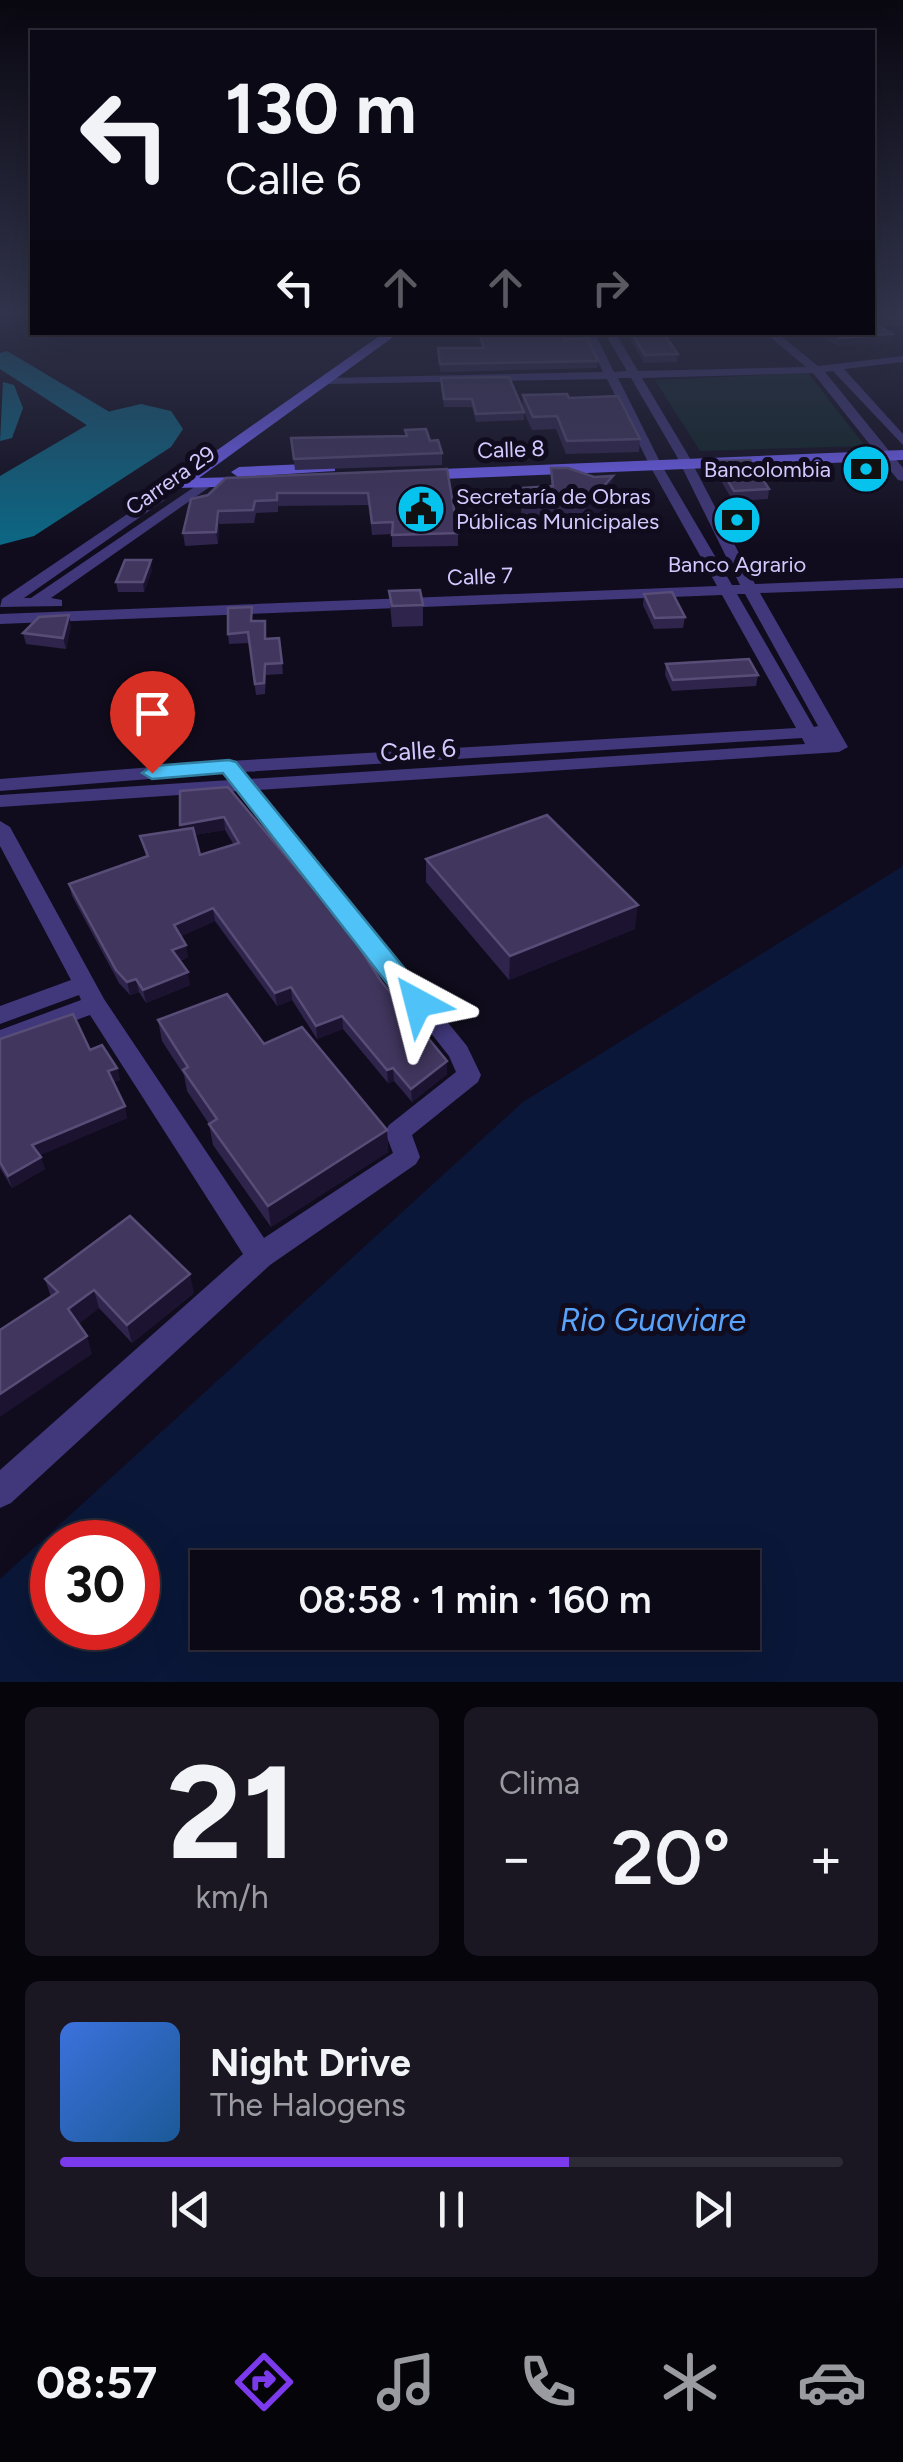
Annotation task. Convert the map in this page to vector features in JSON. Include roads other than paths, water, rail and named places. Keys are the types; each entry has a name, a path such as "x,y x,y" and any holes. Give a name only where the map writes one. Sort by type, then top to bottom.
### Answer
{"main road":[{"name":"Carrera 29","path":"200,478 327,389"},
{"name":"Carrera 29","path":"200,478 327,389"},
{"name":"Calle 8","path":"394,471 892,453 903,443"},
{"path":"200,478 346,473"}],"street":[{"path":"619,389 654,461 812,740"},
{"path":"643,389 746,582"},
{"path":"834,389 892,453 903,478"},
{"path":"856,389 903,443"},
{"name":"Carrera 29","path":"32,604 200,478"},
{"name":"Carrera 29","path":"4,615 200,478"},
{"name":"Calle 7","path":"4,615 32,604 250,601 903,574"},
{"name":"Calle 7","path":"746,582 903,583"},
{"name":"Calle 6","path":"0,785 229,766 835,739 746,582"},
{"name":"Calle 7","path":"4,615 250,601"},
{"name":"Calle 6","path":"0,801 245,786 812,740"},
{"path":"0,1492 260,1256 407,1158 398,1132 469,1075 459,1052 229,766"},
{"path":"0,828 90,994 260,1256"},
{"path":"0,1015 90,994"},
{"path":"0,1039 90,994"}],"water":[{"name":"Rio Guaviare","path":"903,866 903,1682 0,1682 0,1579 30,1552 30,1650 160,1650 160,1520 65,1520 523,1102"}],"place":[{"name":"Bancolombia","path":"866,469"},
{"name":"Secretaría de Obras Públicas Municipales","path":"421,509"},
{"name":"Banco Agrario","path":"737,520"}]}
